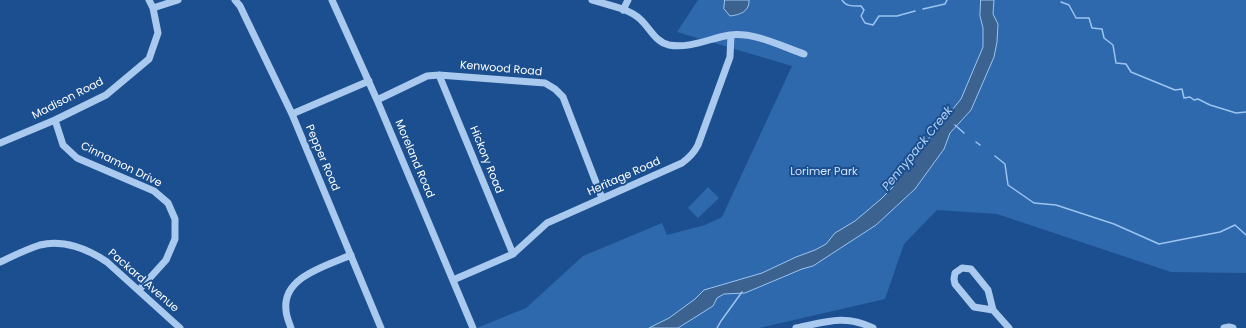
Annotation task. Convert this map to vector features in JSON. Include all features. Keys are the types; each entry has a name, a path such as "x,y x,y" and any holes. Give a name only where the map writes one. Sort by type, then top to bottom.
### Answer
{"street":[{"name":"Madison Road","path":"0,143 55,120 106,95 148,58 158,33 153,8 149,0"},
{"path":"153,8 178,0"},
{"name":"Pepper Road","path":"235,0 240,6 292,114 381,328"},
{"name":"Moreland Road","path":"332,0 377,100 473,328"},
{"path":"592,0 624,10 640,19 660,42 669,45 686,46 731,35 754,36 804,54"},
{"path":"624,10 628,0"},
{"name":"Heritage Road","path":"454,280 513,254 547,223 688,159 694,152 730,57 731,35"},
{"name":"Kenwood Road","path":"377,100 427,76 439,75 545,84 555,89 563,97 602,198"},
{"name":"Hickory Road","path":"439,75 513,254"},
{"path":"292,114 369,82"},
{"name":"Cinnamon Drive","path":"55,120 63,145 77,158 154,191 168,203 175,219 174,239 166,260 139,290"},
{"name":"Packard Avenue","path":"1,260 41,245 61,244 80,247 94,253 107,262 180,328"},
{"path":"291,328 286,311 286,296 294,284 304,276 351,255"},
{"path":"993,310 977,308 972,305 954,282 954,277 958,270 965,268 972,271 988,290 993,310 1009,328"},
{"path":"796,328 829,320 854,321 873,328"},
{"path":"1224,328 1233,328"}],"green space":[{"name":"Lorimer Park","path":"698,0 1246,0 1246,273 1171,272 997,214 937,210 904,244 885,299 759,328 477,328 526,308 583,256 662,223 667,235 705,225 722,217 792,66 677,32","holes":["923,179 915,189 876,225 812,266"]},
{"path":"708,187 719,198 698,218 688,208"}],"shaded area":[{"path":"725,0 749,0 749,4 744,12 730,16 724,9"},
{"path":"981,0 994,0 993,14 998,24 994,57 971,110 950,133 944,149 915,189 876,225 813,266 802,269 745,293 724,294 717,298 713,306 678,328 649,328 669,318 695,299 704,290 762,273 826,244 835,233 855,221 881,199 893,187 907,165 961,99 983,47 983,28 980,16"}],"waterway":[{"path":"842,0 848,5 861,6 864,10 861,16 865,23 873,25 879,16 897,16 915,11"},
{"path":"923,9 945,4 947,0"},
{"path":"1061,2 1069,5 1076,18 1089,18 1092,28 1102,29 1104,38 1113,45 1116,63 1126,64 1131,72 1175,90 1182,89 1184,98 1190,97 1194,100 1198,99 1210,105 1236,113 1246,112"},
{"path":"955,125 964,133"},
{"path":"976,142 980,145"},
{"path":"995,156 1005,164 1008,185 1034,203 1056,205 1114,224 1159,244 1220,232 1235,225 1246,235"},
{"path":"717,328 742,292"}],"water label":[{"name":"Pennypack Creek","path":"918,149"}]}
